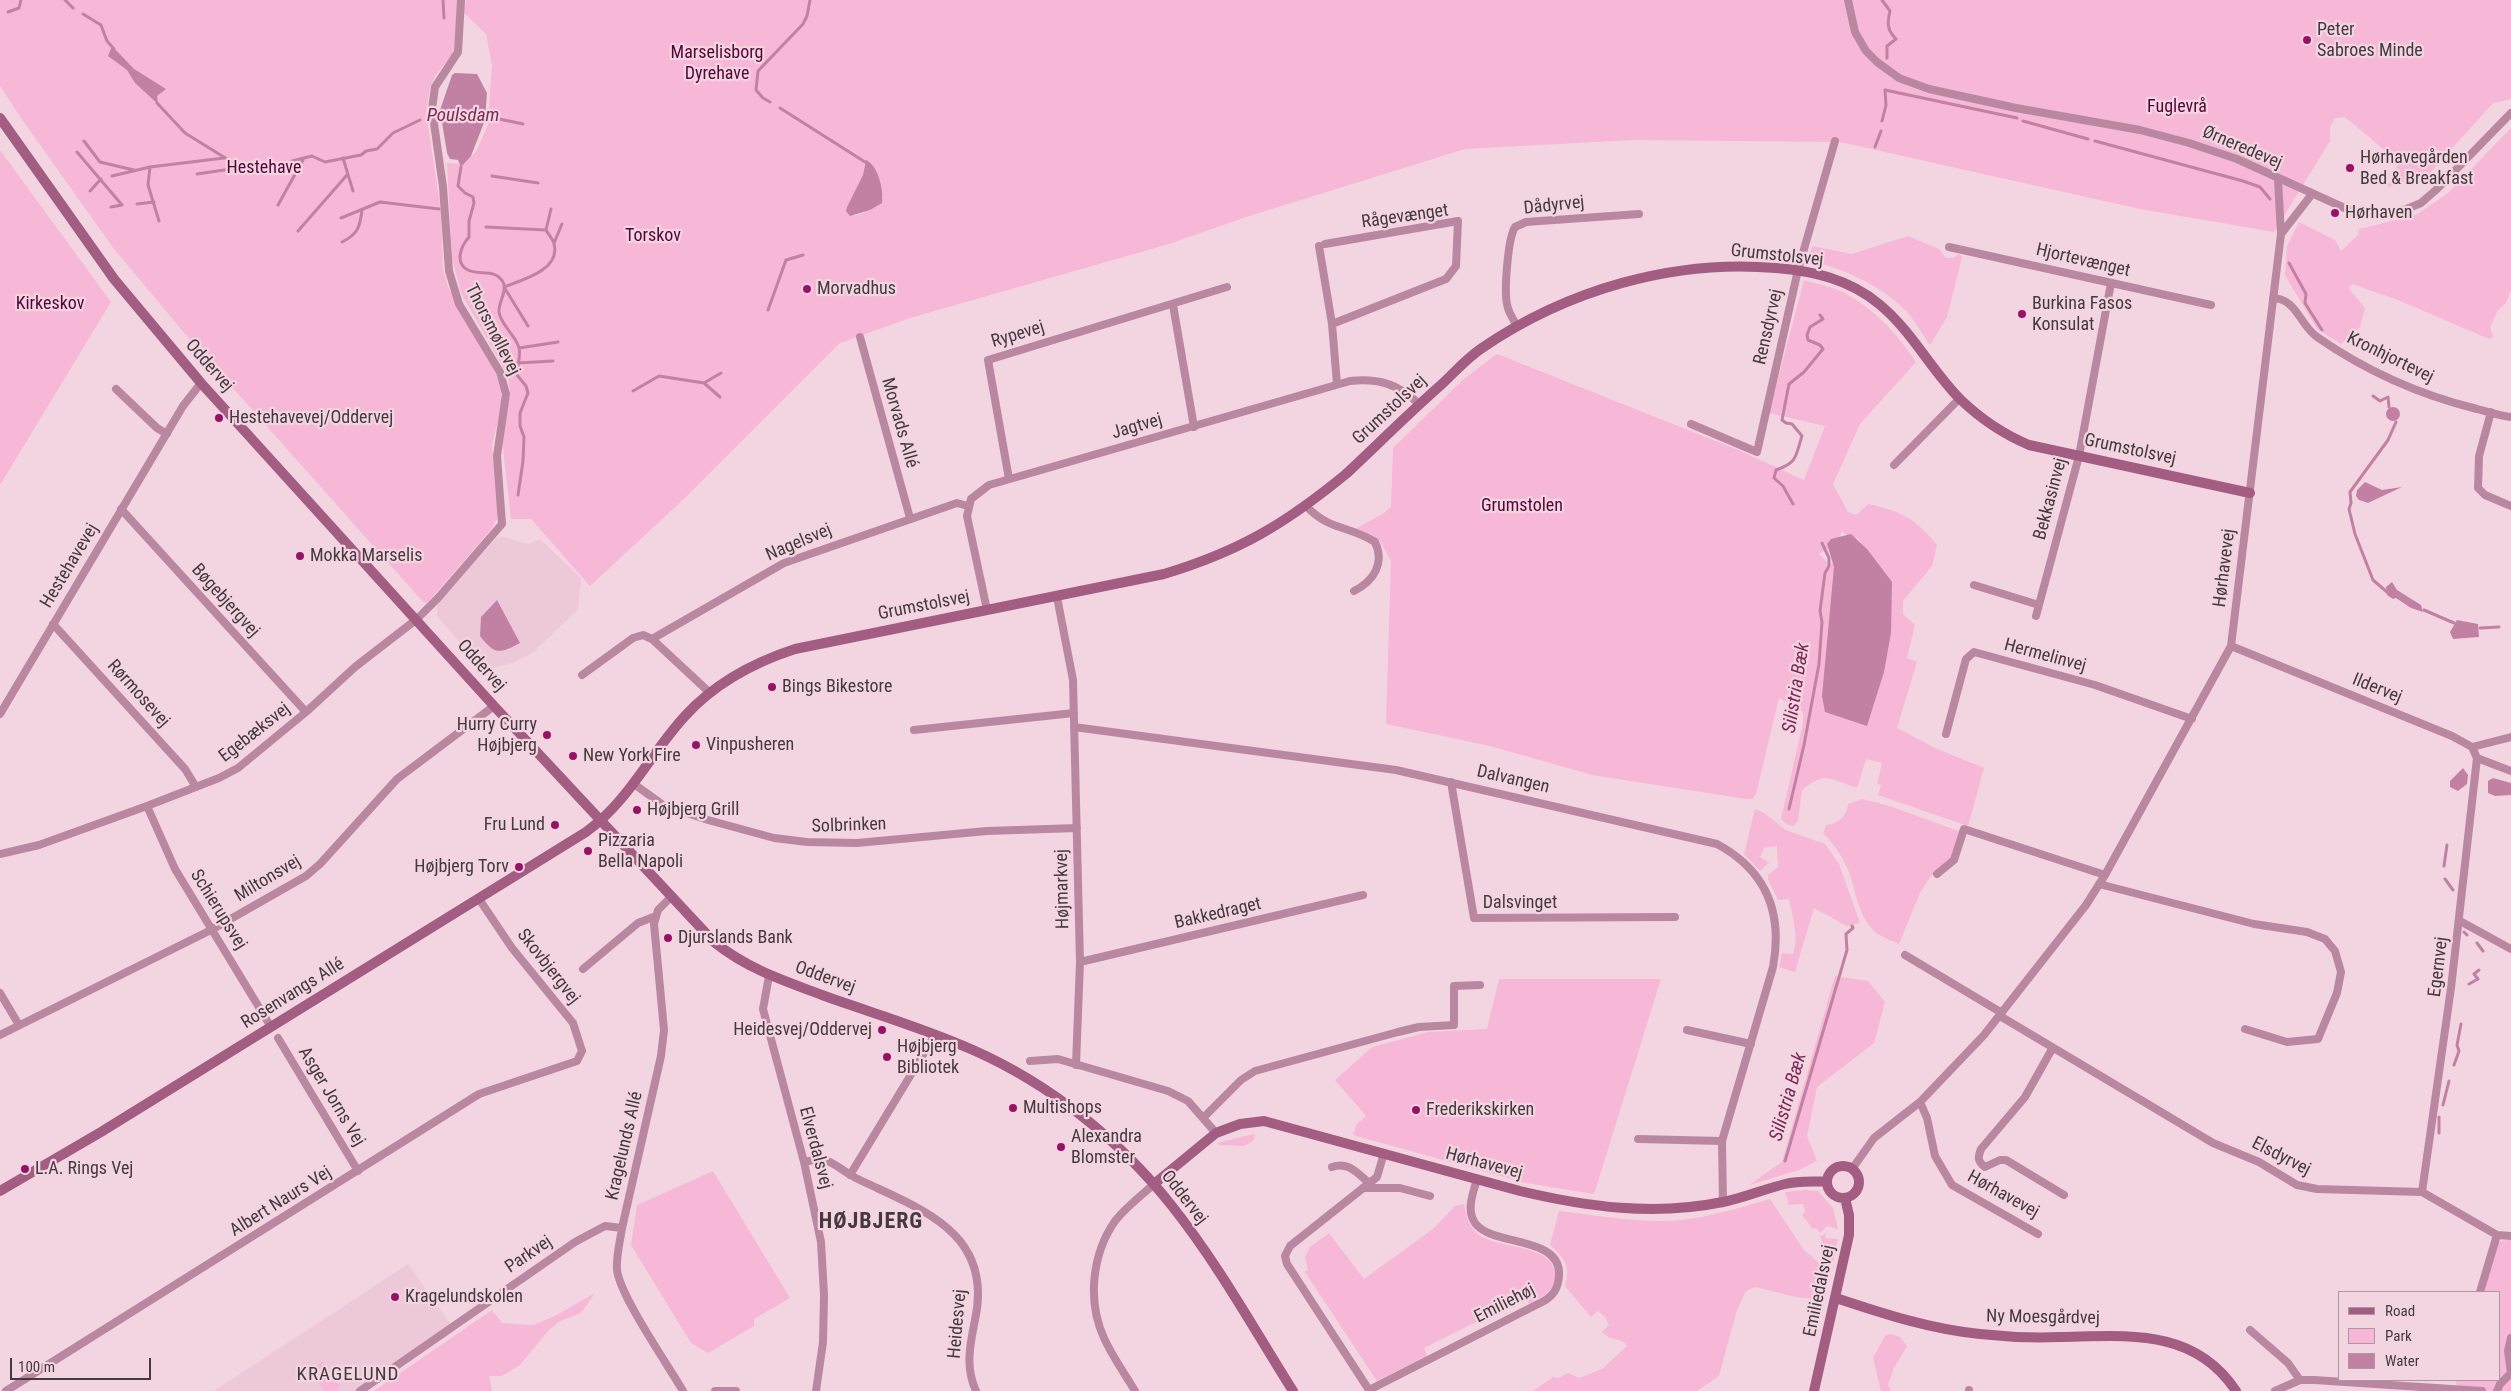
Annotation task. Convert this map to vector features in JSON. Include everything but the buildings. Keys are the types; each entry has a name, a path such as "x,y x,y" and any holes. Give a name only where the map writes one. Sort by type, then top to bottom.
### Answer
{"street":[{"name":"Thorsmøllevej","path":"416,619 438,598 502,524 503,520 497,456 506,394 500,372 460,304 450,277 444,186 432,109 435,87 458,52 461,0"},
{"name":"Ørneredevej","path":"1848,0 1855,32 1866,51 1877,62 1899,78 1938,91 2016,108 2140,130 2189,143 2236,159 2278,180 2360,215 2386,215 2410,209 2438,189 2511,113"},
{"name":"Oddervej","path":"0,118 104,265 201,383 494,706 714,942 734,958 770,976 973,1050 1004,1066 1064,1103 1108,1138 1154,1184 1199,1244 1293,1391"},
{"name":"Rensdyrvej","path":"1691,424 1757,452 1798,270 1835,140"},
{"name":"Hørhavevej","path":"1852,1169 1874,1138 1920,1102 2001,1015 2086,905 2105,876 2231,646 2281,234 2278,180"},
{"path":"2281,234 2312,194"},
{"name":"Dådyrvej","path":"1517,326 1508,310 1506,296 1511,236 1515,226 1526,222 1639,214"},
{"name":"Rågevænget","path":"1332,324 1446,279 1456,266 1458,221 1322,245 1337,384"},
{"name":"Hjortevænget","path":"1949,247 2211,305"},
{"name":"Grumstolsvej","path":"601,821 614,809 634,784 684,717 709,692 738,672 771,657 795,649 1164,574 1199,563 1243,545 1306,506 1346,474 1479,350 1517,326 1605,288 1682,270 1700,267 1749,266 1798,270 1839,279 1878,303 1914,339 1960,398 1981,418 2006,435 2029,445 2250,493"},
{"name":"Bekkasinvej","path":"2036,616 2079,456 2111,283"},
{"name":"Rypevej","path":"1010,479 988,360 1227,287"},
{"name":"Kronhjortevej","path":"2273,298 2284,298 2294,307 2315,335 2359,363 2406,387 2448,402 2511,417"},
{"path":"1173,305 1194,427"},
{"name":"Morvads Allé","path":"860,337 910,518"},
{"name":"Jagtvej","path":"968,506 979,490 1010,479 1337,384 1362,379 1384,382 1403,390 1419,404"},
{"name":"Hestehavevej","path":"0,714 166,434 192,392 201,383"},
{"path":"116,389 156,428 166,434"},
{"path":"1894,465 1960,398"},
{"path":"2491,412 2479,456 2478,488 2485,495 2511,506"},
{"name":"Nagelsvej","path":"582,675 638,636 643,635 652,639 784,563 957,502 968,506"},
{"path":"968,506 967,516 986,610"},
{"path":"1306,506 1318,519 1329,525 1375,542 1379,550 1380,561 1374,575 1354,591"},
{"name":"Bøgebjergvej","path":"121,509 306,712"},
{"path":"1974,585 2039,605"},
{"name":"Højmarkvej","path":"1058,597 1073,680 1080,962 1076,1065"},
{"name":"Egebæksvej","path":"0,854 39,845 147,806 238,768 306,712 355,667 416,619"},
{"name":"Rørmosevej","path":"53,624 185,768 196,787"},
{"path":"652,639 709,692"},
{"name":"Ildervej","path":"2231,646 2452,736 2472,747"},
{"name":"Hermelinvej","path":"1946,734 1966,659 1974,652 2095,685 2192,719"},
{"name":"Miltonsvej","path":"0,1035 213,929 306,876 320,864 397,779 494,706"},
{"path":"914,730 1074,713"},
{"name":"Dalvangen","path":"1074,727 1377,767 1451,782 1717,844 1735,856 1749,868 1767,893 1776,920 1777,940 1773,967 1722,1141 1723,1202"},
{"path":"2511,737 2472,747 2477,758 2511,771"},
{"name":"Egernvej","path":"2422,1192 2460,921 2477,758"},
{"name":"Dalsvinget","path":"1451,782 1474,918 1675,918"},
{"name":"Solbrinken","path":"634,784 663,805 708,820 774,838 807,842 857,843 987,831 1077,828"},
{"name":"Schierupsvej","path":"147,806 175,869 271,1027"},
{"name":"Rosenvangs Allé","path":"0,1191 101,1132 601,821"},
{"path":"1937,874 1954,860 1964,829 2105,876"},
{"path":"2100,884 2254,924 2308,932 2325,939 2335,951 2341,972 2337,993 2318,1039 2287,1042 2245,1029"},
{"name":"Bakkedraget","path":"1080,962 1363,895"},
{"name":"Skovbjergvej","path":"479,898 512,948 573,1023 582,1051 579,1058"},
{"path":"583,969 638,923 656,916 658,910 671,898"},
{"name":"Kragelunds Allé","path":"656,916 654,924 664,1030 617,1257 620,1281 683,1391"},
{"path":"2460,921 2511,949"},
{"path":"1905,954 2001,1015"},
{"name":"Elverdalsvej","path":"770,976 763,1009 804,1162 821,1242 824,1295 823,1342 816,1391"},
{"path":"1204,1117 1241,1080 1263,1068 1418,1027 1454,1025 1454,986 1480,985"},
{"path":"0,993 19,1025"},
{"name":"Elsdyrvej","path":"2001,1015 2052,1049 2213,1143 2259,1162 2305,1188 2422,1192 2497,1235 2511,1236"},
{"path":"1687,1030 1750,1044"},
{"path":"850,1175 936,1035"},
{"name":"Asger Jorns Vej","path":"278,1038 358,1171"},
{"path":"2052,1049 2025,1097 1981,1149 1978,1157 1980,1163 1985,1167 2000,1160 2006,1160 2064,1195"},
{"name":"Albert Naurs Vej","path":"6,1391 479,1094 573,1063 579,1058"},
{"path":"1030,1061 1049,1058 1168,1091 1188,1101 1204,1117 1216,1133"},
{"name":"Hørhavevej","path":"1920,1102 1927,1118 1935,1156 1952,1185 2038,1234"},
{"name":"Hørhavevej","path":"1154,1184 1216,1133 1240,1124 1264,1121 1557,1199 1621,1209 1671,1209 1723,1202 1786,1184 1827,1181"},
{"path":"1638,1139 1722,1141"},
{"name":"Emiliehøj","path":"1384,1153 1377,1177 1290,1246 1285,1256 1287,1264 1370,1390 1544,1301 1552,1296 1559,1285 1558,1267 1553,1258 1544,1251 1488,1234 1474,1222 1470,1204 1477,1179"},
{"name":"Heidesvej","path":"804,1162 817,1159 830,1161 850,1175 923,1209 952,1231 963,1244 970,1258 978,1294 969,1348 970,1374 976,1391"},
{"path":"1332,1167 1346,1166 1366,1186 1400,1188 1430,1196"},
{"path":"1847,1167 1852,1169 1858,1178 1857,1188 1850,1196 1845,1198 1832,1194 1827,1181 1828,1176 1836,1168 1847,1167"},
{"path":"1135,1391 1104,1338 1097,1317 1094,1276 1098,1256 1116,1221 1154,1184"},
{"name":"Emiliedalsvej","path":"1814,1391 1849,1235 1849,1215 1845,1198"},
{"name":"Parkvej","path":"360,1391 574,1242 605,1226 622,1228"},
{"path":"2480,1291 2497,1235"},
{"name":"Ny Moesgårdvej","path":"1836,1298 1912,1322 1956,1331 2020,1337 2126,1335 2158,1339 2184,1348 2203,1359 2219,1371 2236,1391"},
{"path":"2250,1330 2288,1363 2300,1380"},
{"path":"2497,1391 2500,1384 2511,1373 2508,1351 2511,1338"},
{"path":"2274,1391 2300,1380 2449,1386 2482,1391"},
{"path":"715,1391 736,1391"}],"shaded area":[{"path":"497,537 505,537 528,544 540,539 581,578 578,609 533,653 512,663 486,670 479,665 437,616 437,604"},
{"name":"Kragelundskolen","path":"408,1264 455,1330 367,1391 214,1391"}],"green space":[{"name":"Hestehave","path":"0,0 458,0 455,43 452,55 435,76 430,88 426,112 441,212 443,269 448,287 494,369 501,388 501,408 492,445 498,504 497,519 489,532 428,602 424,603 191,341 114,249 0,86"},
{"name":"Torskov","path":"466,0 2511,0 2511,99 2493,103 2429,174 2423,174 2387,188 2399,162 2345,117 2335,118 2330,127 2330,141 2274,232 2140,209 1840,142 1633,140 1465,149 1246,217 1169,244 910,318 840,343 686,497 590,586 531,519 511,519 502,439 510,394 508,376 461,293 452,258 447,163 462,164 476,152 488,125 492,65 486,34 462,11","holes":["865,162 878,177 883,198 870,210 855,216 847,207 863,175"]},
{"path":"2511,128 2511,290 2506,303 2498,310 2490,327 2493,337 2489,339 2398,300 2352,284 2349,289 2365,308 2360,327 2341,344 2317,329 2285,275 2287,246 2299,222 2335,240 2341,251 2358,235 2359,229 2416,215 2448,193"},
{"name":"Kirkeskov","path":"0,150 111,302 0,485"},
{"path":"1908,236 1939,249 1946,258 1953,258 1959,254 1962,257 1947,317 1930,345 1909,314 1884,292 1848,273 1809,260 1812,246 1852,254"},
{"name":"Grumstolen","path":"1804,280 1845,293 1866,307 1885,323 1916,362 1860,424 1833,484 1848,512 1856,515 1868,504 1899,513 1915,522 1937,545 1932,566 1903,601 1903,614 1915,625 1907,658 1917,662 1897,728 1937,749 1984,768 1968,826 1878,795 1881,785 1877,784 1882,763 1866,759 1857,788 1829,778 1823,778 1802,790 1798,821 1793,826 1788,825 1781,819 1803,723 1803,712 1779,698 1756,794 1752,799 1592,775 1490,746 1386,724 1391,561 1380,541 1355,529 1391,507 1393,448 1465,378 1497,354 1736,449 1804,480 1825,426 1769,413","holes":["1842,531 1849,537 1858,538 1867,551 1865,565 1828,563 1819,554 1836,542"]},
{"path":"1862,799 1890,806 1961,832 1951,858 1931,876 1920,893 1899,944 1878,934 1867,922 1845,864 1835,847 1823,833 1826,825 1834,823 1844,816 1848,804"},
{"path":"1755,809 1764,813 1786,830 1825,844 1839,864 1860,923 1847,926 1814,908 1795,972 1779,967 1782,953 1793,954 1795,934 1789,899 1778,900 1768,879 1768,875 1778,867 1777,846 1764,848 1760,857 1769,863 1760,871 1744,854"},
{"path":"1835,976 1868,981 1885,1002 1874,1043 1817,1087 1807,1136 1817,1161 1799,1170 1749,1185 1782,1162"},
{"path":"1499,979 1661,979 1594,1194 1526,1183 1353,1135 1357,1124 1366,1116 1335,1080 1372,1047 1428,1032 1487,1029"},
{"path":"1255,1135 1253,1141 1244,1146 1219,1145 1217,1143"},
{"path":"713,1171 790,1298 754,1319 754,1326 708,1353 691,1343 631,1245 637,1205"},
{"path":"1818,1191 1833,1208 1838,1229 1827,1226 1820,1233 1816,1228 1813,1229 1802,1215 1805,1212 1803,1204 1789,1205 1785,1192"},
{"path":"1770,1199 1804,1250 1820,1264 1829,1278 1825,1300 1796,1297 1755,1287 1746,1291 1737,1310 1719,1376 1697,1391 1533,1391 1553,1377 1558,1378 1568,1373 1579,1378 1602,1369 1627,1346 1622,1341 1605,1335 1602,1332 1609,1325 1605,1317 1598,1311 1591,1317 1565,1286 1567,1268 1560,1254 1550,1245 1559,1211 1610,1218 1662,1221 1716,1214"},
{"path":"1464,1204 1469,1221 1479,1235 1499,1243 1535,1252 1545,1257 1552,1264 1555,1274 1553,1285 1547,1293 1529,1304 1526,1297 1424,1348 1427,1356 1377,1381 1305,1272 1308,1270 1305,1257 1310,1247 1329,1233 1364,1279 1433,1229 1455,1206"},
{"path":"1826,1233 1825,1238 1838,1239 1833,1263 1822,1246 1820,1237"},
{"path":"2511,1239 2511,1391 2459,1391 2455,1381 2501,1381 2501,1291 2482,1291 2498,1242"},
{"path":"595,1293 581,1313 560,1321 549,1330 520,1365 502,1376 489,1376 492,1391 374,1391 492,1310 502,1323 533,1325 555,1316"},
{"path":"1890,1334 1900,1337 1907,1346 1894,1368 1888,1385 1891,1391 1881,1391 1873,1358 1885,1336"},
{"path":"322,1361 340,1386 337,1391 324,1391 311,1371"}],"water":[{"path":"112,46 134,69 166,89 157,96 158,104 135,83 127,70 108,56"},
{"name":"Poulsdam","path":"455,73 477,74 487,93 485,120 471,156 461,167 458,160 450,159 447,153 440,110 452,75"},
{"path":"866,160 877,172 882,192 882,203 870,210 850,216 846,211 847,207 863,175"},
{"path":"2390,407 2396,407 2400,414 2396,421 2390,421 2386,417 2386,411"},
{"path":"2365,482 2382,490 2402,487 2368,503 2359,500 2356,496 2357,490"},
{"path":"1851,534 1867,549 1892,582 1891,633 1884,672 1867,726 1825,712 1822,696 1834,567 1827,544 1831,539"},
{"path":"2392,582 2397,590 2421,605 2423,612 2411,608 2396,598 2393,599 2387,595 2386,587"},
{"path":"497,600 520,643 502,651 490,647 480,636 481,617"},
{"path":"2457,620 2478,624 2479,637 2453,639 2450,632"},
{"path":"2463,768 2468,775 2467,784 2458,791 2450,787 2450,781"},
{"path":"2493,778 2511,783 2511,795 2495,796 2488,793 2488,781"}],"waterway":[{"path":"8,12 19,8 21,0"},
{"path":"65,0 73,8"},
{"path":"443,0 444,18"},
{"path":"770,102 763,98 756,90 758,71 803,24 807,16 810,0"},
{"name":"Silistria Bæk","path":"1882,0 1890,11 1888,26 1896,39 1887,46 1887,58"},
{"path":"83,14 101,25 107,41 114,49"},
{"path":"1882,121 1886,105 1885,90 2017,118"},
{"path":"157,103 185,133 248,172 261,169 272,163"},
{"path":"780,108 865,162"},
{"path":"485,116 523,124"},
{"path":"292,161 312,156 325,162 361,155 366,151 377,149 393,133 420,120"},
{"path":"2023,121 2088,139"},
{"name":"Silistria Bæk","path":"1875,147 1881,131"},
{"path":"84,141 100,162 134,170"},
{"path":"2095,141 2243,181 2260,187 2270,199"},
{"path":"77,152 122,205"},
{"path":"112,176 150,167 224,158"},
{"path":"343,158 353,191"},
{"path":"278,205 303,160"},
{"path":"197,174 231,169 237,165"},
{"path":"150,167 148,185 159,221"},
{"path":"461,167 458,186 465,193 473,197 474,203 469,221 469,237 460,254 461,263 468,270 496,275 503,282 504,293 500,305 500,317 519,348 517,375 526,386 528,393 520,413 520,426 524,437 518,495"},
{"path":"298,231 347,175"},
{"path":"492,176 538,183"},
{"path":"90,191 101,179"},
{"path":"137,204 154,202"},
{"path":"341,218 380,202 439,209"},
{"path":"111,207 122,205"},
{"path":"528,326 504,287 538,273 552,261 555,253 554,244 546,230 551,209"},
{"path":"342,242 355,233 362,210"},
{"path":"554,243 562,224"},
{"path":"486,227 546,230"},
{"path":"768,310 786,260 803,255"},
{"path":"2289,263 2306,294 2305,303 2322,330"},
{"name":"Silistria Bæk","path":"1793,504 1783,486 1774,478 1776,470 1795,458 1802,436 1792,424 1782,420 1789,384 1804,372 1823,349 1820,345 1808,340 1807,335 1810,327 1823,319 1820,315"},
{"path":"519,348 558,342"},
{"path":"517,363 553,361"},
{"path":"704,383 721,373"},
{"path":"633,391 659,376 704,383 720,397"},
{"path":"2373,396 2380,401 2388,397 2389,407"},
{"path":"2387,592 2373,580 2355,534 2349,509 2351,503 2350,492 2388,440 2396,422"},
{"name":"Silistria Bæk","path":"1789,809 1804,745 1819,664 1822,622 1820,611 1825,573 1829,566 1829,558 1822,543"},
{"path":"2424,610 2454,623"},
{"path":"2480,628 2499,627"},
{"path":"2444,866 2447,845"},
{"path":"2445,879 2453,890"},
{"name":"Silistria Bæk","path":"1785,1161 1847,950 1846,934 1853,928 1852,926"},
{"path":"2464,932 2467,935"},
{"path":"2477,943 2483,951"},
{"path":"2469,984 2478,979 2474,974 2479,970"},
{"path":"2454,1065 2459,1051 2457,1045 2461,1024"},
{"path":"2443,1105 2449,1081"},
{"path":"2439,1117 2439,1133"}],"place":[{"name":"Peter Sabroes Minde","path":"2307,40"},
{"name":"Hørhavegården Bed & Breakfast","path":"2350,168"},
{"name":"Hørhaven","path":"2335,213"},
{"name":"Morvadhus","path":"807,289"},
{"name":"Burkina Fasos Konsulat","path":"2022,314"},
{"name":"Hestehavevej/Oddervej","path":"219,418"},
{"name":"Mokka Marselis","path":"300,556"},
{"name":"Bings Bikestore","path":"772,687"},
{"name":"Hurry Curry Højbjerg","path":"547,735"},
{"name":"Vinpusheren","path":"696,745"},
{"name":"New York Fire","path":"573,756"},
{"name":"Højbjerg Grill","path":"637,810"},
{"name":"Fru Lund","path":"555,825"},
{"name":"Pizzaria Bella Napoli","path":"588,851"},
{"name":"Højbjerg Torv","path":"519,867"},
{"name":"Djurslands Bank","path":"668,938"},
{"name":"Heidesvej/Oddervej","path":"882,1030"},
{"name":"Højbjerg Bibliotek","path":"887,1057"},
{"name":"Multishops","path":"1013,1108"},
{"name":"Frederikskirken","path":"1416,1110"},
{"name":"Alexandra Blomster","path":"1061,1147"},
{"name":"L.A. Rings Vej","path":"25,1169"},
{"name":"Kragelundskolen","path":"395,1297"}],"district":[{"name":"HØJBJERG","path":"871,1222"},
{"name":"KRAGELUND","path":"348,1375"}],"park label":[{"name":"Marselisborg Dyrehave","path":"717,63"},
{"name":"Fuglevrå","path":"2177,107"}]}
